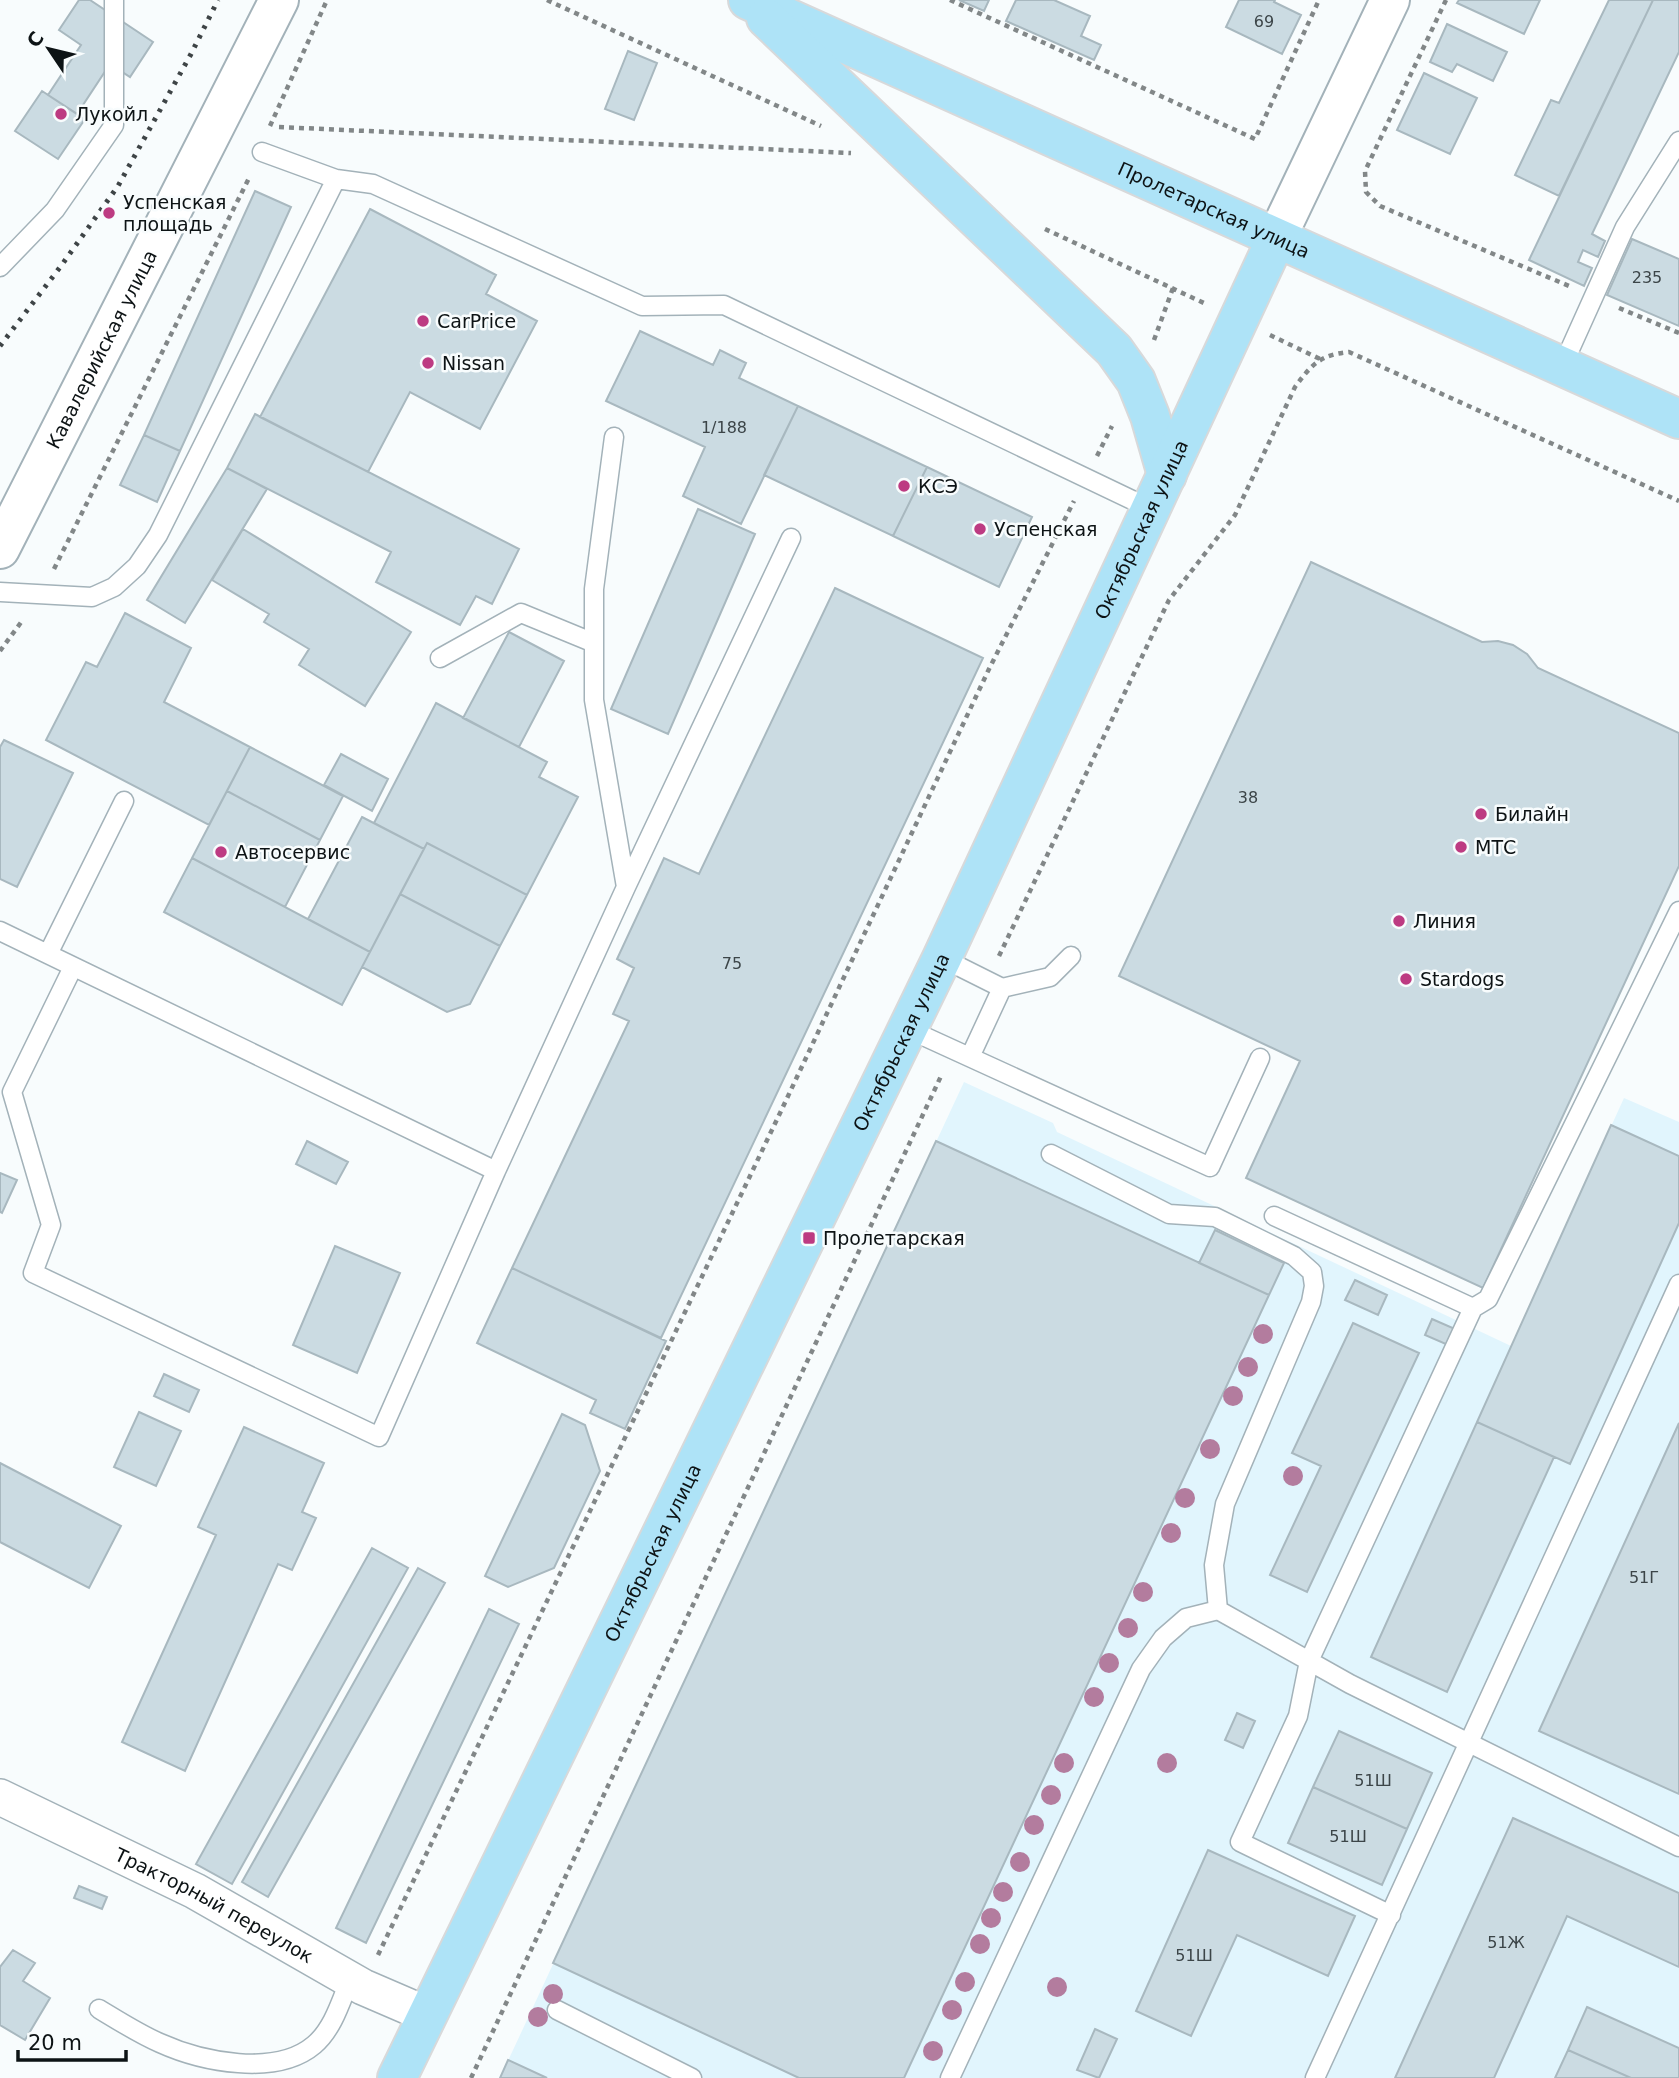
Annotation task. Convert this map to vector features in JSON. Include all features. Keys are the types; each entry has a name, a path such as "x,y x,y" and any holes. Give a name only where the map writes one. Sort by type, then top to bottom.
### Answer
{"main road":[{"name":"Пролетарская улица","path":"747,0 1679,419"},
{"path":"747,0 1114,349 1136,381 1150,416 1167,475"},
{"name":"Октябрьская улица","path":"397,2078 942,958 1276,239"}],"street":[{"name":"Кавалерийская улица","path":"4,528 279,0"},
{"name":"Октябрьская улица","path":"1276,239 1390,0"},
{"name":"Тракторный переулок","path":"0,1797 195,1891 357,1983 428,2015"}],"lane":[{"path":"0,267 55,210 114,125 114,0"},
{"path":"1562,367 1625,227 1679,141"},
{"path":"261,152 336,179 373,184 642,306 724,305 1151,509"},
{"path":"0,592 92,597 114,587 137,566 158,535 336,179"},
{"path":"614,437 594,589 594,700 626,887"},
{"path":"73,967 12,1092 51,1225 33,1273 379,1437 496,1171 626,887 791,538"},
{"path":"440,658 521,613 594,643"},
{"path":"48,954 124,801"},
{"path":"1391,1915 1240,1842 1298,1717 1309,1661 1473,1308 1488,1299 1679,911"},
{"path":"0,931 496,1171"},
{"path":"942,958 995,984 1050,977 1071,956"},
{"path":"962,1054 995,984"},
{"path":"908,1029 1210,1167 1260,1058"},
{"path":"1051,1154 1169,1214 1215,1217 1294,1256 1312,1272 1314,1286 1311,1302 1225,1504 1214,1565 1218,1610"},
{"path":"1274,1216 1473,1308"},
{"path":"1315,2078 1679,1284"},
{"path":"950,2078 1142,1669 1163,1638 1186,1618 1218,1610 1469,1745 1679,1847"},
{"path":"99,2009 160,2044 199,2057 252,2064 284,2062 314,2045 357,1983"},
{"path":"557,2010 692,2078"}],"path":[{"path":"0,651 19,628 56,567 261,152 270,126 327,0"},
{"path":"950,0 1255,139 1319,0"},
{"path":"1446,0 1365,171 1366,192 1380,206 1679,333"},
{"path":"270,126 855,153"},
{"path":"357,1983 775,1124 989,669 1136,381 1173,288"},
{"path":"995,984 1169,600 1235,515 1295,387 1308,368 1320,359 1349,352 1679,501"},
{"path":"471,2078 962,1054"}],"shaded area":[{"path":"964,1082 1053,1123 1057,1132 1511,1346 1624,1098 1679,1122 1679,2078 500,2078"}],"building":[{"path":"79,0 90,0 153,42 130,77 110,64 77,114 48,95 81,45 59,30"},
{"path":"959,0 989,0 984,11"},
{"path":"1016,0 1054,0 1090,16 1081,36 1101,45 1094,60 1006,21"},
{"path":"1239,0 1275,0 1274,2 1301,15 1282,54 1226,27"},
{"path":"1459,0 1540,0 1524,34 1457,3"},
{"path":"1609,0 1653,0 1559,196 1515,175 1551,100 1559,103"},
{"path":"1653,0 1679,0 1679,52 1592,234 1605,241 1598,257 1583,250 1578,262 1592,268 1584,286 1529,260"},
{"path":"1447,24 1507,52 1493,81 1457,64 1452,72 1430,62"},
{"path":"628,51 657,63 634,120 605,109"},
{"path":"1424,73 1477,98 1450,154 1397,130"},
{"path":"42,91 85,119 58,159 15,131"},
{"path":"255,191 291,207 180,451 144,435"},
{"path":"370,209 496,275 486,294 537,321 480,429 410,392 368,472 260,417"},
{"path":"1632,239 1679,259 1679,326 1607,295"},
{"path":"640,331 713,365 720,350 746,363 739,378 798,406 741,524 683,496 705,447 606,401"},
{"path":"798,406 927,467 893,536 764,475"},
{"path":"255,414 519,549 492,604 476,596 460,625 376,582 391,552 227,468"},
{"path":"144,435 180,451 157,502 120,485"},
{"path":"927,467 1032,517 999,587 893,536"},
{"path":"227,468 267,489 185,623 147,600"},
{"path":"698,509 755,534 668,734 611,709"},
{"path":"243,529 411,632 365,706 299,665 309,649 264,622 269,614 212,580"},
{"name":"Линия","path":"1311,562 1482,642 1498,641 1513,645 1527,654 1538,668 1679,733 1679,866 1483,1288 1246,1178 1300,1061 1119,976"},
{"path":"835,588 983,658 661,1338 512,1268 629,1021 613,1014 634,968 617,959 664,858 699,874"},
{"path":"125,613 191,648 164,702 250,747 209,825 46,740 86,662 97,667"},
{"path":"509,632 564,661 519,747 463,718"},
{"path":"436,703 547,762 539,777 578,797 527,895 427,843 424,849 374,823"},
{"path":"4,740 73,773 17,887 0,879 0,747"},
{"path":"250,747 343,796 320,840 227,791"},
{"path":"341,754 388,779 372,811 324,785"},
{"path":"227,791 320,840 285,907 192,858"},
{"path":"362,817 424,849 370,952 308,919"},
{"path":"427,843 527,895 500,946 400,894"},
{"path":"192,858 370,952 342,1005 164,912"},
{"path":"400,894 500,946 470,1004 447,1012 362,967"},
{"path":"1611,1125 1679,1156 1679,1223 1570,1464 1477,1422"},
{"path":"307,1141 348,1162 336,1184 296,1164"},
{"path":"936,1141 1269,1295 904,2078 799,2078 553,1963"},
{"path":"0,1173 17,1180 2,1213 0,1212"},
{"path":"1215,1230 1284,1263 1269,1295 1199,1263"},
{"path":"335,1246 400,1273 357,1373 293,1345"},
{"path":"512,1268 666,1341 625,1429 590,1413 596,1400 477,1343"},
{"path":"1355,1280 1387,1295 1378,1315 1345,1300"},
{"path":"1432,1319 1455,1329 1448,1345 1425,1335"},
{"path":"1353,1323 1419,1353 1307,1592 1270,1575 1321,1466 1292,1453"},
{"path":"164,1374 199,1390 189,1412 154,1396"},
{"path":"139,1412 181,1431 156,1486 114,1467"},
{"path":"562,1414 585,1425 600,1471 554,1568 508,1587 485,1576"},
{"path":"1477,1422 1554,1457 1447,1692 1371,1657"},
{"path":"1679,1423 1679,1794 1539,1731"},
{"path":"244,1427 324,1463 302,1512 316,1518 292,1570 278,1564 185,1771 122,1742 216,1535 198,1527"},
{"path":"0,1463 121,1526 89,1588 0,1542"},
{"path":"372,1548 408,1568 232,1884 196,1864"},
{"path":"418,1568 445,1583 268,1897 242,1882"},
{"path":"489,1609 519,1624 366,1943 336,1928"},
{"path":"1237,1713 1255,1721 1243,1748 1225,1740"},
{"path":"1339,1731 1432,1773 1407,1829 1313,1787"},
{"path":"1313,1787 1407,1829 1382,1885 1288,1843"},
{"path":"1513,1818 1679,1893 1679,1967 1567,1916 1494,2078 1395,2078"},
{"path":"1208,1850 1355,1916 1328,1976 1237,1935 1191,2036 1136,2011"},
{"path":"79,1886 107,1897 102,1909 74,1898"},
{"path":"13,1950 35,1963 23,1981 50,1998 25,2040 0,2025 0,1967"},
{"path":"1587,2007 1679,2048 1679,2078 1631,2078 1568,2050"},
{"path":"1095,2029 1117,2039 1099,2078 1077,2070"},
{"path":"1568,2050 1631,2078 1555,2078"},
{"path":"508,2060 547,2078 500,2078"}],"railway":[{"path":"0,346 118,186 218,0"}],"place":[{"name":"Лукойл","path":"61,114"},
{"name":"Успенская площадь","path":"109,213"},
{"name":"CarPrice","path":"423,321"},
{"name":"Nissan","path":"428,363"},
{"name":"КСЭ","path":"904,486"},
{"name":"Успенская","path":"980,529"},
{"name":"Билайн","path":"1481,814"},
{"name":"МТС","path":"1461,847"},
{"name":"Автосервис","path":"221,852"},
{"name":"Линия","path":"1399,921"},
{"name":"Stardogs","path":"1406,979"},
{"name":"Пролетарская","path":"809,1238"}]}
